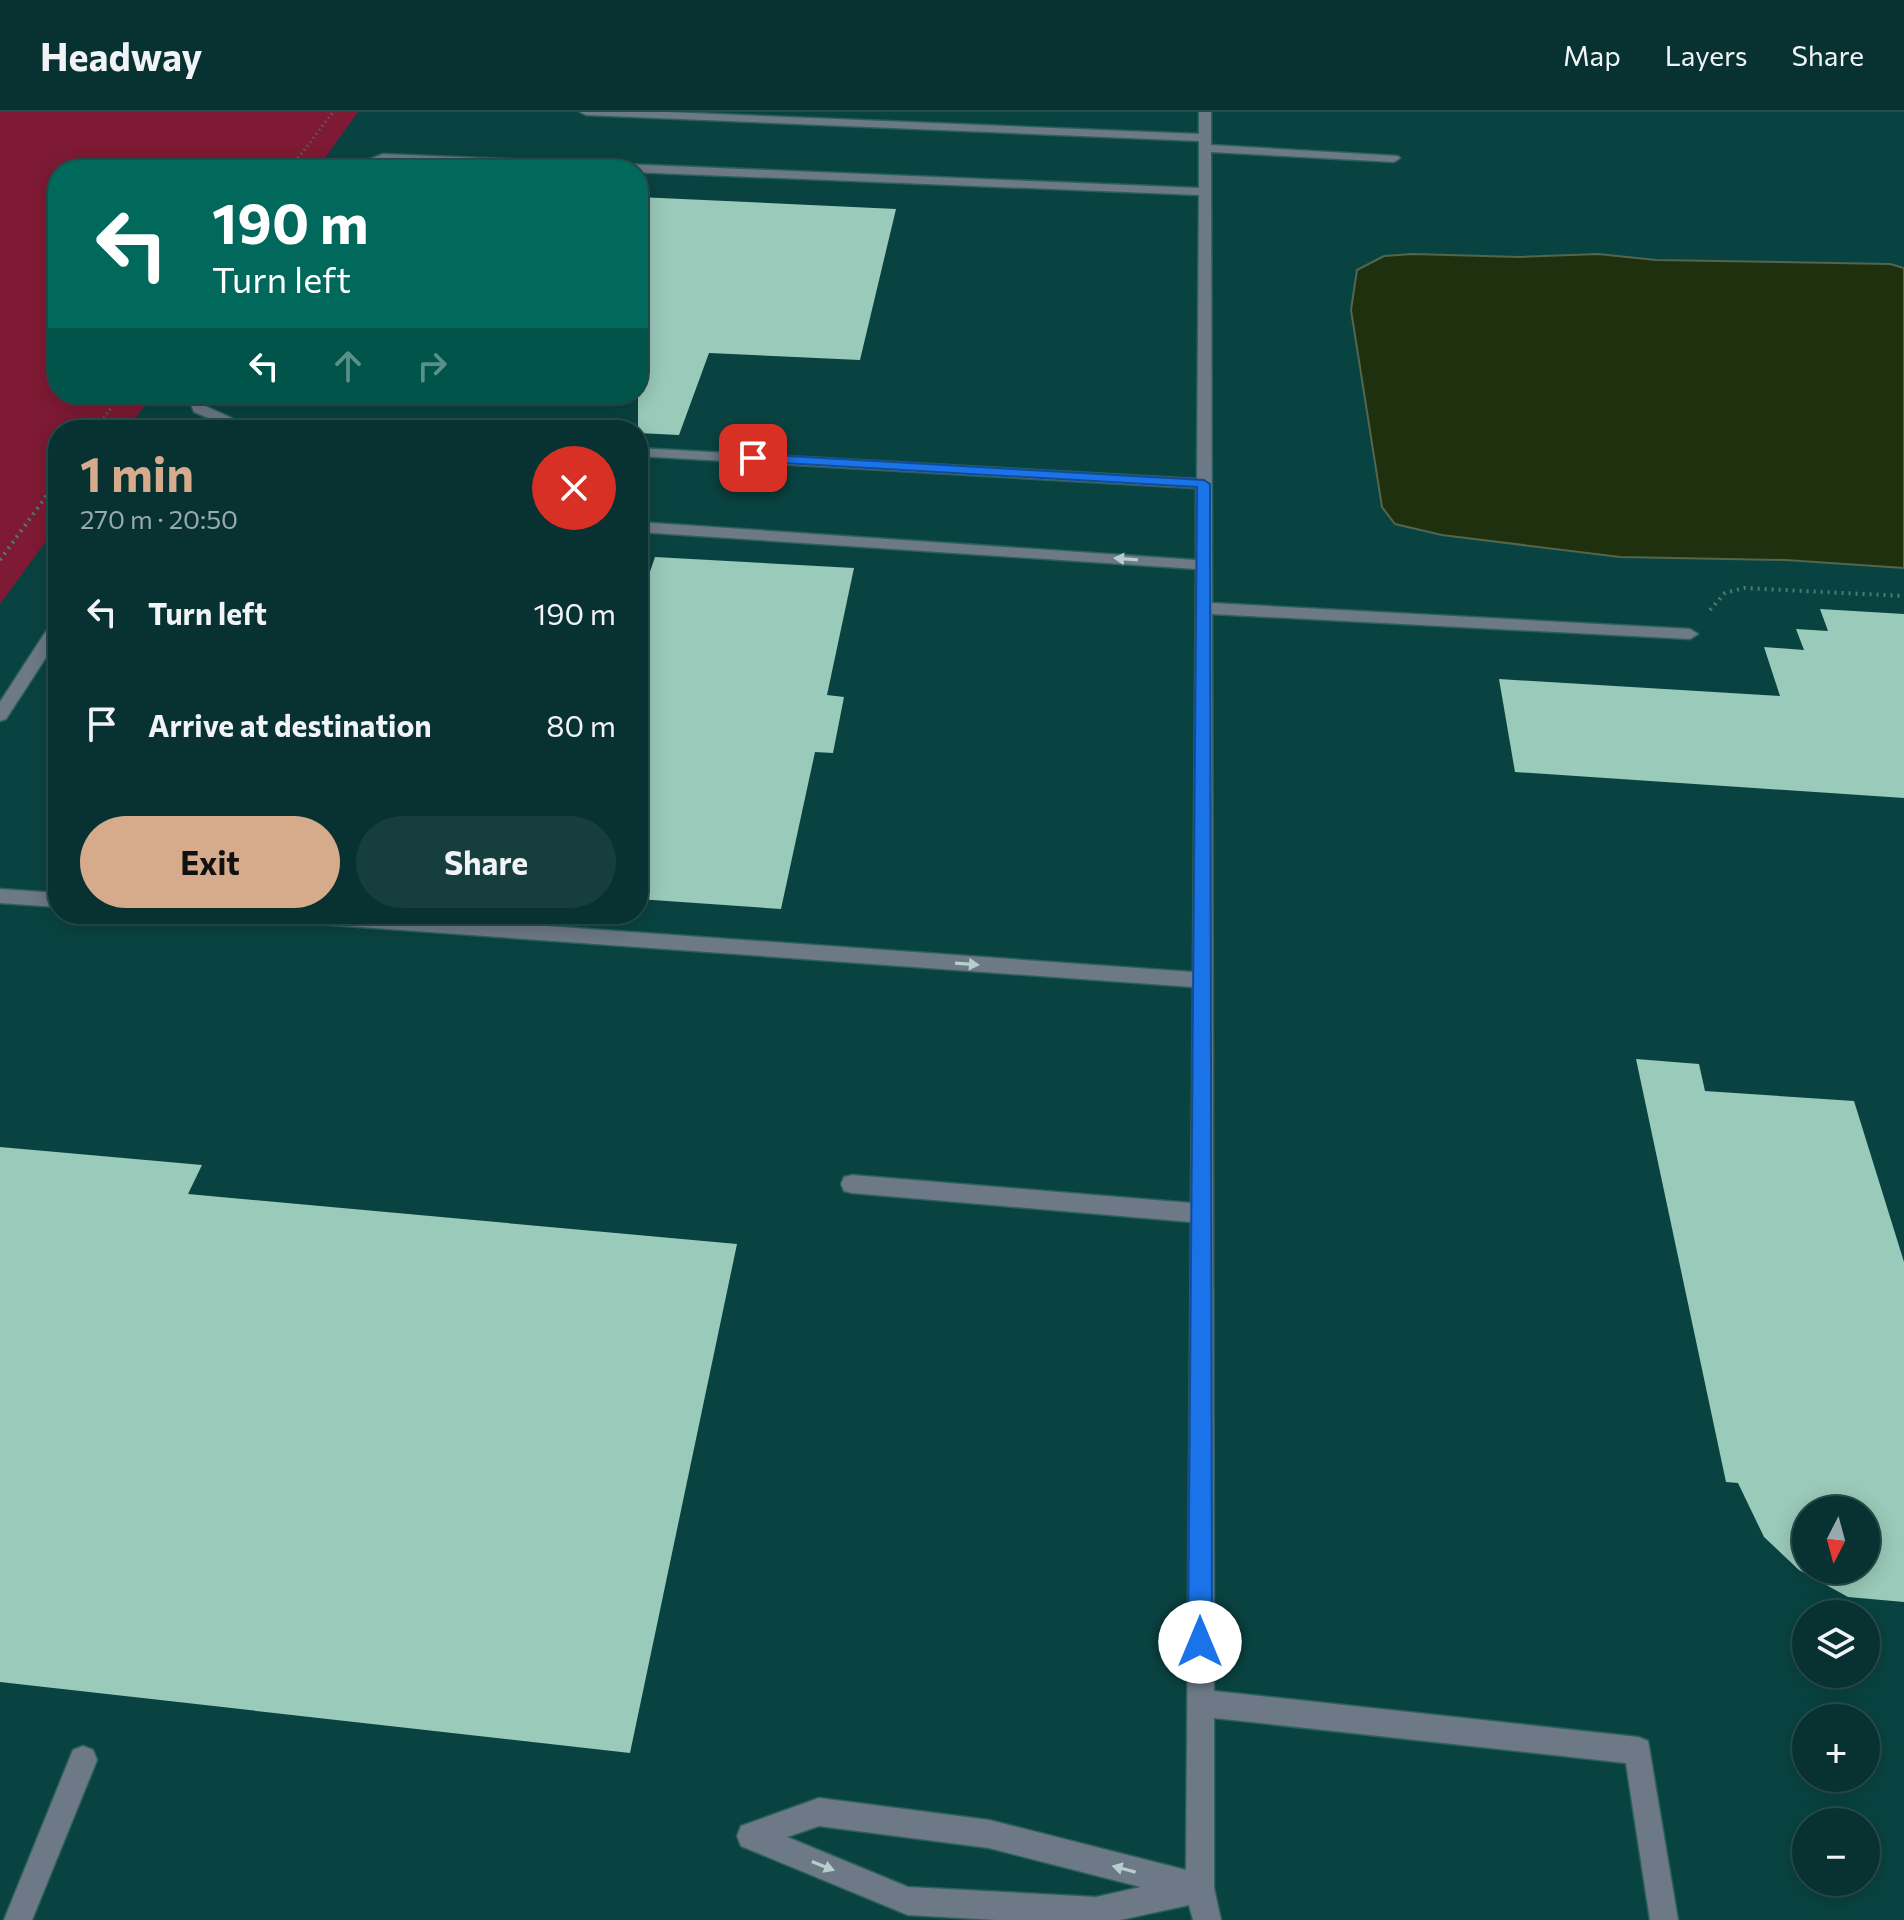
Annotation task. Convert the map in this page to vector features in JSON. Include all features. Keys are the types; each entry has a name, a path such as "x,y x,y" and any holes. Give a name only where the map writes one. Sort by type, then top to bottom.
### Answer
{"street":[{"path":"586,112 1205,143 1394,158"},
{"path":"1205,112 1200,1888 1207,1920"},
{"path":"377,160 431,160"},
{"path":"648,169 1204,192"},
{"path":"197,404 199,409 226,420"},
{"path":"648,453 1204,484"},
{"path":"648,528 1203,565"},
{"path":"1203,608 1690,634"},
{"path":"0,715 48,641"},
{"path":"0,896 48,899"},
{"path":"433,924 1202,980"},
{"path":"852,1184 1202,1213"},
{"path":"1200,1703 1638,1751 1664,1920"},
{"path":"18,1920 83,1760"},
{"path":"819,1812 989,1834 1200,1888 1096,1911 908,1901 751,1836 819,1812"},
{"path":"1192,1920 1200,1888"}],"path":[{"path":"297,160 333,112"},
{"path":"0,560 48,494"},
{"path":"1690,634 1725,593 1744,588 1904,596"}],"shaded area":[{"path":"0,112 358,112 323,160 48,160 48,404 146,404 134,420 48,420 48,539 0,604"},
{"path":"1598,254 1656,260 1890,264 1904,268 1904,568 1786,560 1620,557 1442,535 1395,524 1382,507 1351,310 1357,270 1384,256 1519,257"}],"building":[{"path":"648,197 896,209 860,360 709,353 679,435 648,433 648,420 638,420 638,404 648,404"},
{"path":"655,557 854,568 827,695 844,697 833,753 815,752 781,909 648,900 648,578"},
{"path":"1820,609 1904,614 1904,798 1515,772 1499,679 1780,696 1764,647 1804,650 1796,629 1828,631"},
{"path":"1636,1059 1699,1064 1705,1091 1854,1101 1904,1262 1904,1602 1848,1597 1824,1584 1880,1584 1880,1496 1792,1496 1792,1563 1764,1537 1738,1483 1726,1482"},
{"path":"0,1147 202,1165 188,1194 737,1244 630,1753 0,1682"}],"route":[{"path":"753,458 1204,484 1200,1642"}]}
